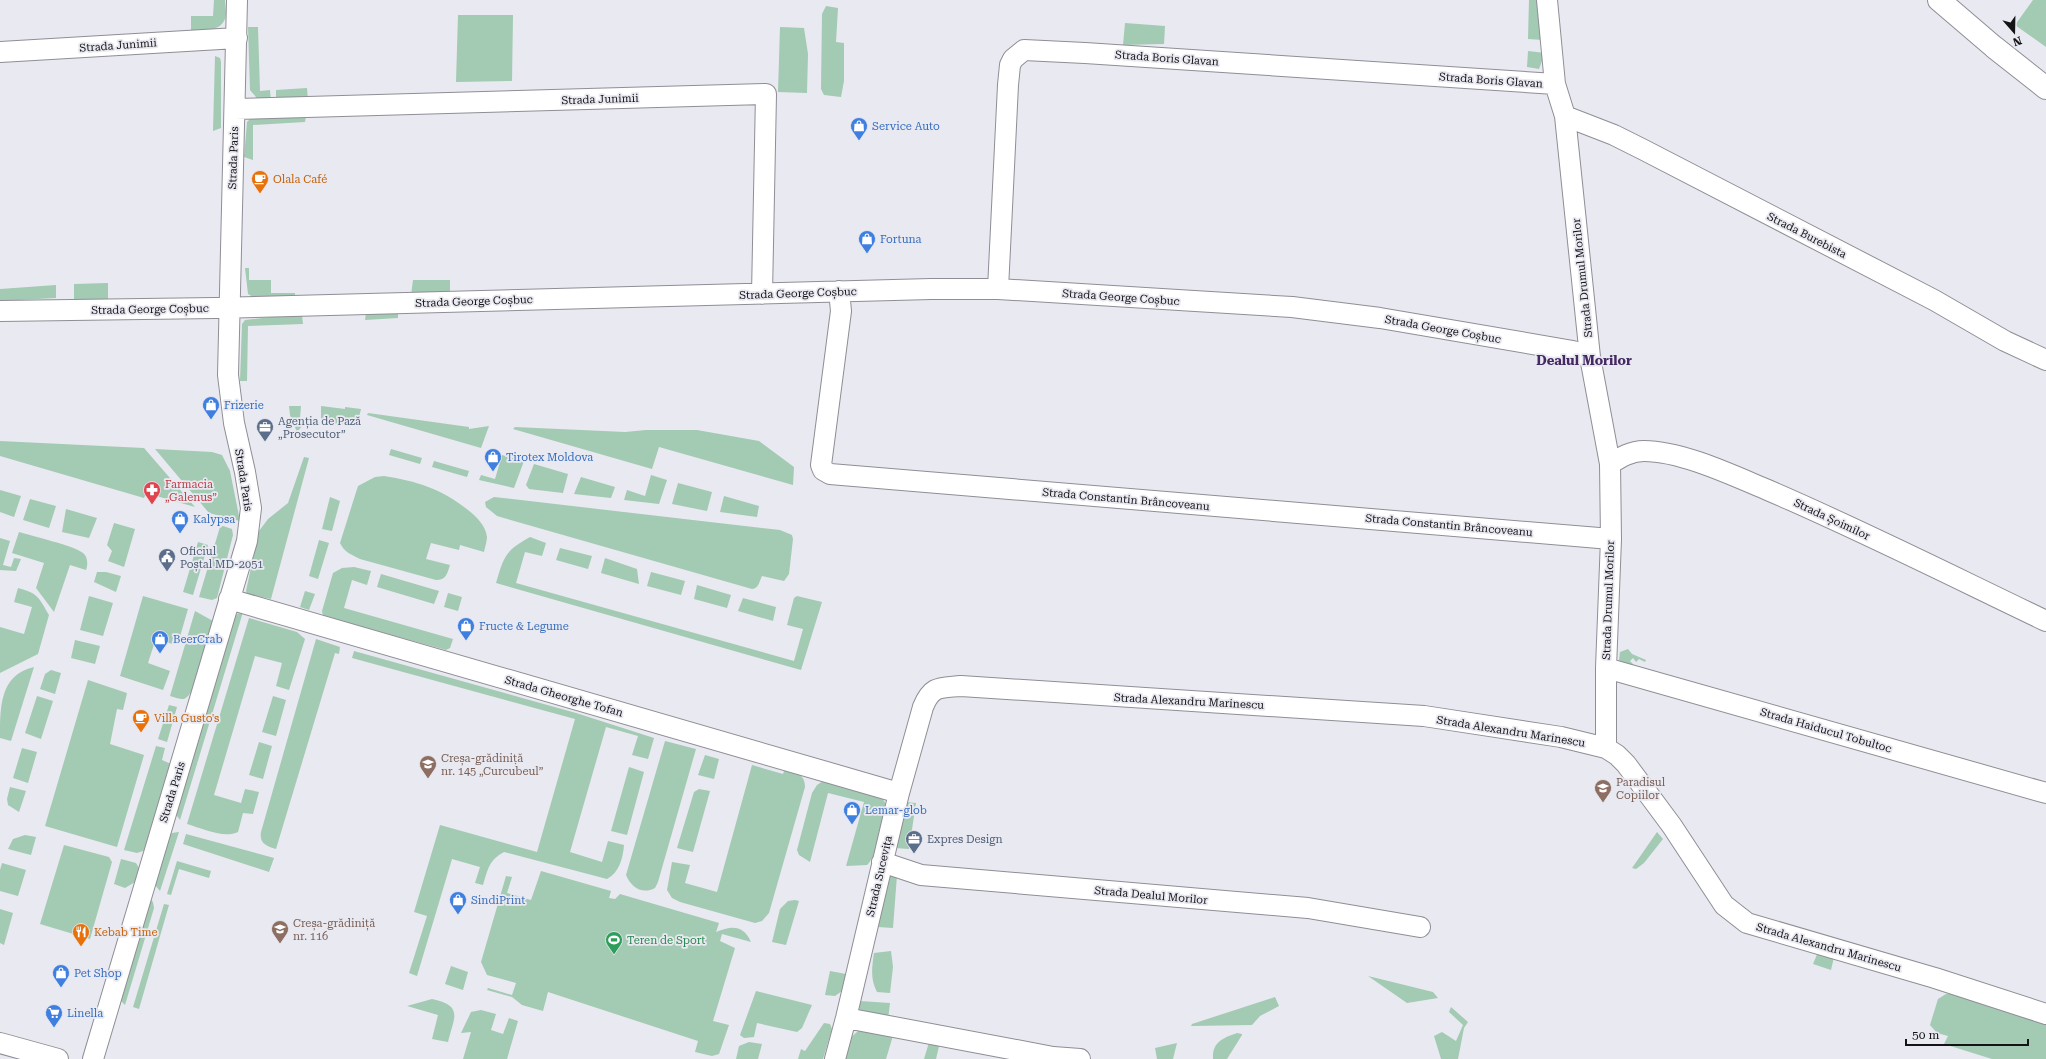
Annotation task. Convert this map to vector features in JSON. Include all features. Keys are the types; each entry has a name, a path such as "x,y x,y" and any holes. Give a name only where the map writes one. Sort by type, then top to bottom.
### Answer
{"main road":[{"path":"1938,0 2046,88"}],"street":[{"name":"Strada Paris","path":"93,1059 247,541 251,508 234,423 228,375 237,0"},
{"name":"Strada Drumul Morilor","path":"1547,0 1555,84 1564,116 1590,357 1610,464 1611,538 1606,668 1606,748"},
{"name":"Strada Junimii","path":"0,52 237,38"},
{"name":"Strada Boris Glavan","path":"998,289 1010,65 1024,50 1093,53 1555,84"},
{"name":"Strada Junimii","path":"235,110 766,94 762,294"},
{"name":"Strada Burebista","path":"1564,116 1614,135 1644,150 1934,300 2005,341 2046,360"},
{"name":"Strada George Coșbuc","path":"0,311 230,308 839,291 998,289 1292,307 1388,320 1573,351 1590,357"},
{"name":"Strada Constantin Brâncoveanu","path":"839,291 840,311 822,462 823,470 827,473 1611,538"},
{"name":"Strada Șoimilor","path":"1610,464 1626,454 1644,451 1665,454 1727,472 1821,513 2046,621"},
{"name":"Strada Gheorghe Tofan","path":"229,600 899,793"},
{"name":"Strada Haiducul Tobultoc","path":"1606,668 2046,793"},
{"name":"Strada Alexandru Marinescu","path":"928,695 940,688 961,686 1416,716 1561,737 1606,748 1626,764 1672,826 1724,905 1747,923 1920,973 2046,1014"},
{"name":"Strada Sucevița","path":"835,1059 899,793 923,707 928,695"},
{"name":"Strada Dealul Morilor","path":"882,862 921,875 1308,908 1420,927"},
{"path":"846,1018 1046,1055 1080,1059"},
{"path":"0,1043 58,1059"}],"green space":[{"path":"214,0 225,0 226,15 223,23 215,29 191,32 191,16 213,16"},
{"path":"1529,0 1539,0 1543,40 1528,39"},
{"path":"2033,0 2046,0 2046,47 2015,25"},
{"path":"826,6 838,8 836,42 844,43 844,81 841,97 824,95 821,89 822,14"},
{"path":"458,15 513,15 512,81 456,82"},
{"path":"1125,23 1165,26 1164,44 1123,45"},
{"path":"248,27 258,27 260,91 270,90 271,102 257,102 256,97 250,90"},
{"path":"780,27 804,28 808,54 807,93 778,92"},
{"path":"1528,51 1545,53 1539,69 1527,67"},
{"path":"215,56 220,58 221,62 221,128 213,131"},
{"path":"307,88 308,100 276,102 276,90"},
{"path":"306,116 305,122 253,125 253,160 244,157 247,122 251,118"},
{"path":"245,268 249,268 249,280 271,280 271,293 295,293 295,297 255,298 248,294"},
{"path":"413,280 450,280 450,294 411,295"},
{"path":"108,283 108,299 74,299 74,284"},
{"path":"56,285 56,298 0,301 0,289"},
{"path":"398,312 398,318 365,320 366,313"},
{"path":"271,314 302,315 303,324 248,326 247,381 240,381 242,324 245,320 271,317"},
{"path":"289,406 301,406 300,418 303,425 297,432 290,415"},
{"path":"321,406 361,409 357,426 321,422"},
{"path":"368,413 469,427 469,429 489,426 481,448 367,415"},
{"path":"515,427 625,432 646,430 697,430 759,441 794,467 793,485 659,447 652,469 513,429"},
{"path":"0,441 144,448 195,507 146,493 144,498 0,456"},
{"path":"155,449 212,452 222,455 230,471 240,521 209,513"},
{"path":"391,449 422,458 420,464 389,455"},
{"path":"502,455 524,461 514,488 479,480 481,475 495,479"},
{"path":"304,457 309,458 271,599 247,594 246,591 259,531 268,519 288,503"},
{"path":"434,461 469,471 467,477 432,467"},
{"path":"534,464 568,474 563,493 529,489 526,485"},
{"path":"651,475 667,480 659,504 624,500 627,490 645,496"},
{"path":"384,476 418,483 438,491 468,510 477,518 485,529 487,537 484,552 460,545 459,550 431,543 426,559 450,565 447,574 444,578 439,580 360,559 351,555 340,543 358,486 375,477"},
{"path":"581,477 615,487 611,498 574,494"},
{"path":"678,483 712,492 707,511 672,504"},
{"path":"0,490 21,496 14,517 0,512"},
{"path":"724,496 759,506 757,517 720,512"},
{"path":"330,497 340,501 332,531 322,529"},
{"path":"494,497 780,530 792,535 793,539 789,574 784,581 762,576 757,586 752,589 497,516 486,507 485,502"},
{"path":"30,499 56,506 49,528 23,520"},
{"path":"66,509 97,518 89,538 62,532"},
{"path":"114,523 135,529 124,567 108,561 112,551 107,545"},
{"path":"223,526 232,529 233,535 217,598 212,600 199,597 220,527"},
{"path":"19,532 71,547 83,553 87,559 86,570 70,565 54,612 36,588 44,563 12,553"},
{"path":"530,537 546,543 542,556 525,552 516,583 794,661 803,629 787,625 794,598 797,596 822,602 801,670 496,583 501,566 507,555 515,546"},
{"path":"0,538 10,541 3,565 11,567 14,558 21,559 16,571 0,570"},
{"path":"319,540 329,543 318,579 309,576"},
{"path":"198,542 208,545 193,595 183,592"},
{"path":"560,548 592,556 588,569 556,560"},
{"path":"605,558 637,569 639,584 601,573"},
{"path":"354,567 371,571 367,585 352,580 344,608 453,639 450,648 446,650 323,616 322,611 333,573 342,568"},
{"path":"97,572 106,572 121,576 116,592 94,582"},
{"path":"651,572 685,581 681,595 647,586"},
{"path":"381,574 439,591 434,604 377,587"},
{"path":"697,585 731,595 727,608 694,599"},
{"path":"18,588 34,594 43,604 49,615 38,654 0,673 0,627 24,634 32,607 14,602"},
{"path":"305,591 315,594 309,610 300,607"},
{"path":"448,593 462,597 458,611 444,607"},
{"path":"89,596 113,603 103,636 80,630"},
{"path":"143,596 188,609 179,640 173,638 172,644 156,638 148,663 170,671 163,690 120,676"},
{"path":"743,598 776,607 773,621 738,611"},
{"path":"195,611 213,621 193,689 186,698 181,699 170,696"},
{"path":"243,612 180,820 177,816 176,810 232,621 237,614"},
{"path":"249,618 297,632 305,639 289,690 276,686 282,663 255,656 214,795 241,803 245,789 259,792 253,814 243,813 238,832 232,834 219,834 187,824"},
{"path":"316,639 340,647 339,654 335,653 276,849 264,844 261,839 261,832"},
{"path":"75,640 100,646 95,664 71,658"},
{"path":"1628,649 1632,654 1646,660 1645,662 1639,659 1636,662 1633,658 1630,661 1635,666 1623,664 1619,660 1620,652"},
{"path":"354,651 576,713 654,738 648,759 632,755 638,736 606,727 570,852 602,862 608,841 624,845 620,865 615,873 607,879 504,852 492,862 483,885 475,883 480,867 452,859 417,976 409,973 427,916 414,912 440,825 537,852 575,719 352,658"},
{"path":"34,667 11,741 0,738 2,704 8,685 14,677 23,671"},
{"path":"51,670 61,673 55,694 40,689 45,674"},
{"path":"88,680 127,693 123,710 117,709 110,744 144,755 117,847 45,826"},
{"path":"37,696 53,701 41,739 25,733"},
{"path":"273,696 286,700 276,736 262,732"},
{"path":"169,705 177,707 167,742 158,739"},
{"path":"665,741 696,749 658,882 655,888 646,891 638,889 634,886 626,875"},
{"path":"259,742 272,746 263,779 249,775"},
{"path":"156,746 165,748 162,760 171,764 146,850 137,853 124,850"},
{"path":"22,748 37,752 28,783 13,778"},
{"path":"705,755 719,759 714,779 698,775"},
{"path":"752,765 783,774 785,768 802,776 805,783 769,913 762,921 755,923 680,902 672,898 667,890 672,862 690,865 685,883 717,892"},
{"path":"629,767 644,772 627,835 611,831"},
{"path":"823,781 877,794 885,802 887,809 883,829 873,856 867,865 846,866 864,802 828,793 810,862 799,855 797,850 812,793 817,785"},
{"path":"10,787 26,791 19,812 8,805 7,799"},
{"path":"699,789 710,791 693,852 677,848 694,792"},
{"path":"905,802 916,803 909,849 895,848"},
{"path":"179,832 160,891 155,885 167,837 172,833"},
{"path":"1657,832 1663,839 1644,863 1636,869 1632,868"},
{"path":"186,834 274,858 269,872 183,844"},
{"path":"25,835 36,837 31,855 8,849 13,839"},
{"path":"64,845 109,857 112,862 90,939 40,924"},
{"path":"121,859 136,863 139,868 135,882 125,888 114,884"},
{"path":"177,861 211,871 209,878 179,869 171,895 167,894"},
{"path":"2,863 26,870 18,896 0,891 0,870"},
{"name":"Teren de Sport","path":"541,871 611,891 609,898 615,899 620,894 719,923 716,932 727,928 736,928 740,929 748,936 751,942 722,934 720,941 735,948 713,1021 729,1025 719,1054 712,1056 695,1052 698,1041 548,992 543,1011 522,1005 512,997 487,990 488,988 512,995 516,983 487,975 481,962 506,876 512,877 507,893 531,900"},
{"path":"889,874 897,875 893,928 878,927 876,924"},
{"path":"150,899 153,902 154,908 125,1005 120,1000"},
{"path":"788,901 799,901 786,945 772,942 780,909"},
{"path":"164,904 169,905 139,1009 133,1007"},
{"path":"0,909 13,913 4,945 0,943"},
{"path":"891,951 893,967 890,993 877,992 872,978 874,953"},
{"path":"1818,952 1834,957 1831,970 1813,964"},
{"path":"451,966 468,972 463,990 445,984"},
{"path":"830,971 846,974 842,991 835,996 825,995"},
{"path":"1368,976 1433,992 1438,998 1407,1003"},
{"path":"756,991 812,1005 802,1028 797,1032 757,1023 754,1037 744,1038 740,1035"},
{"path":"1946,994 1956,994 2046,1023 2046,1059 1992,1059 1944,1044 1948,1036 1937,1033 1930,1025 1938,999"},
{"path":"1275,997 1279,1006 1260,1016 1252,1025 1191,1026 1192,1024"},
{"path":"432,999 449,1005 453,1009 454,1019 448,1042 432,1039 438,1015 407,1006"},
{"path":"860,1001 890,1003 888,1020 859,1012"},
{"path":"1451,1007 1468,1022 1464,1028 1458,1059 1441,1059 1434,1036 1442,1032 1456,1041 1463,1025 1449,1012"},
{"path":"481,1010 496,1014 491,1030 503,1034 509,1018 518,1021 507,1059 463,1059 471,1032 461,1033 471,1012"},
{"path":"824,1023 830,1024 832,1029 823,1059 798,1059 801,1049 805,1051"},
{"path":"864,1026 895,1029 886,1059 844,1059 850,1038"},
{"path":"1237,1033 1242,1035 1227,1059 1213,1059 1214,1048 1216,1045 1223,1039"},
{"path":"930,1039 940,1042 936,1059 924,1059"},
{"path":"749,1042 762,1044 758,1059 736,1059 739,1046"},
{"path":"1177,1043 1173,1059 1157,1059 1155,1048"}],"place":[{"name":"Service Auto","path":"859,141"},
{"name":"Olala Café","path":"260,194"},
{"name":"Fortuna","path":"867,254"},
{"name":"Frizerie","path":"211,420"},
{"name":"Agenția de Pază „Prosecutor”","path":"265,442"},
{"name":"Tirotex Moldova","path":"493,472"},
{"name":"Farmacia „Galenus”","path":"152,505"},
{"name":"Kalypsa","path":"180,534"},
{"name":"Oficiul Poștal MD-2051","path":"167,572"},
{"name":"Fructe & Legume","path":"466,641"},
{"name":"BeerCrab","path":"160,654"},
{"name":"Villa Gusto's","path":"141,733"},
{"name":"Creșa-grădiniță nr. 145 „Curcubeul”","path":"428,779"},
{"name":"Paradisul Copiilor","path":"1603,803"},
{"name":"Lemar-glob","path":"852,825"},
{"name":"Expres Design","path":"914,854"},
{"name":"SindiPrint","path":"458,915"},
{"name":"Creșa-grădiniță nr. 116","path":"280,944"},
{"name":"Kebab Time","path":"81,947"},
{"name":"Teren de Sport","path":"614,955"},
{"name":"Pet Shop","path":"61,988"},
{"name":"Linella","path":"54,1028"}],"district":[{"name":"Dealul Morilor","path":"1584,360"}]}
